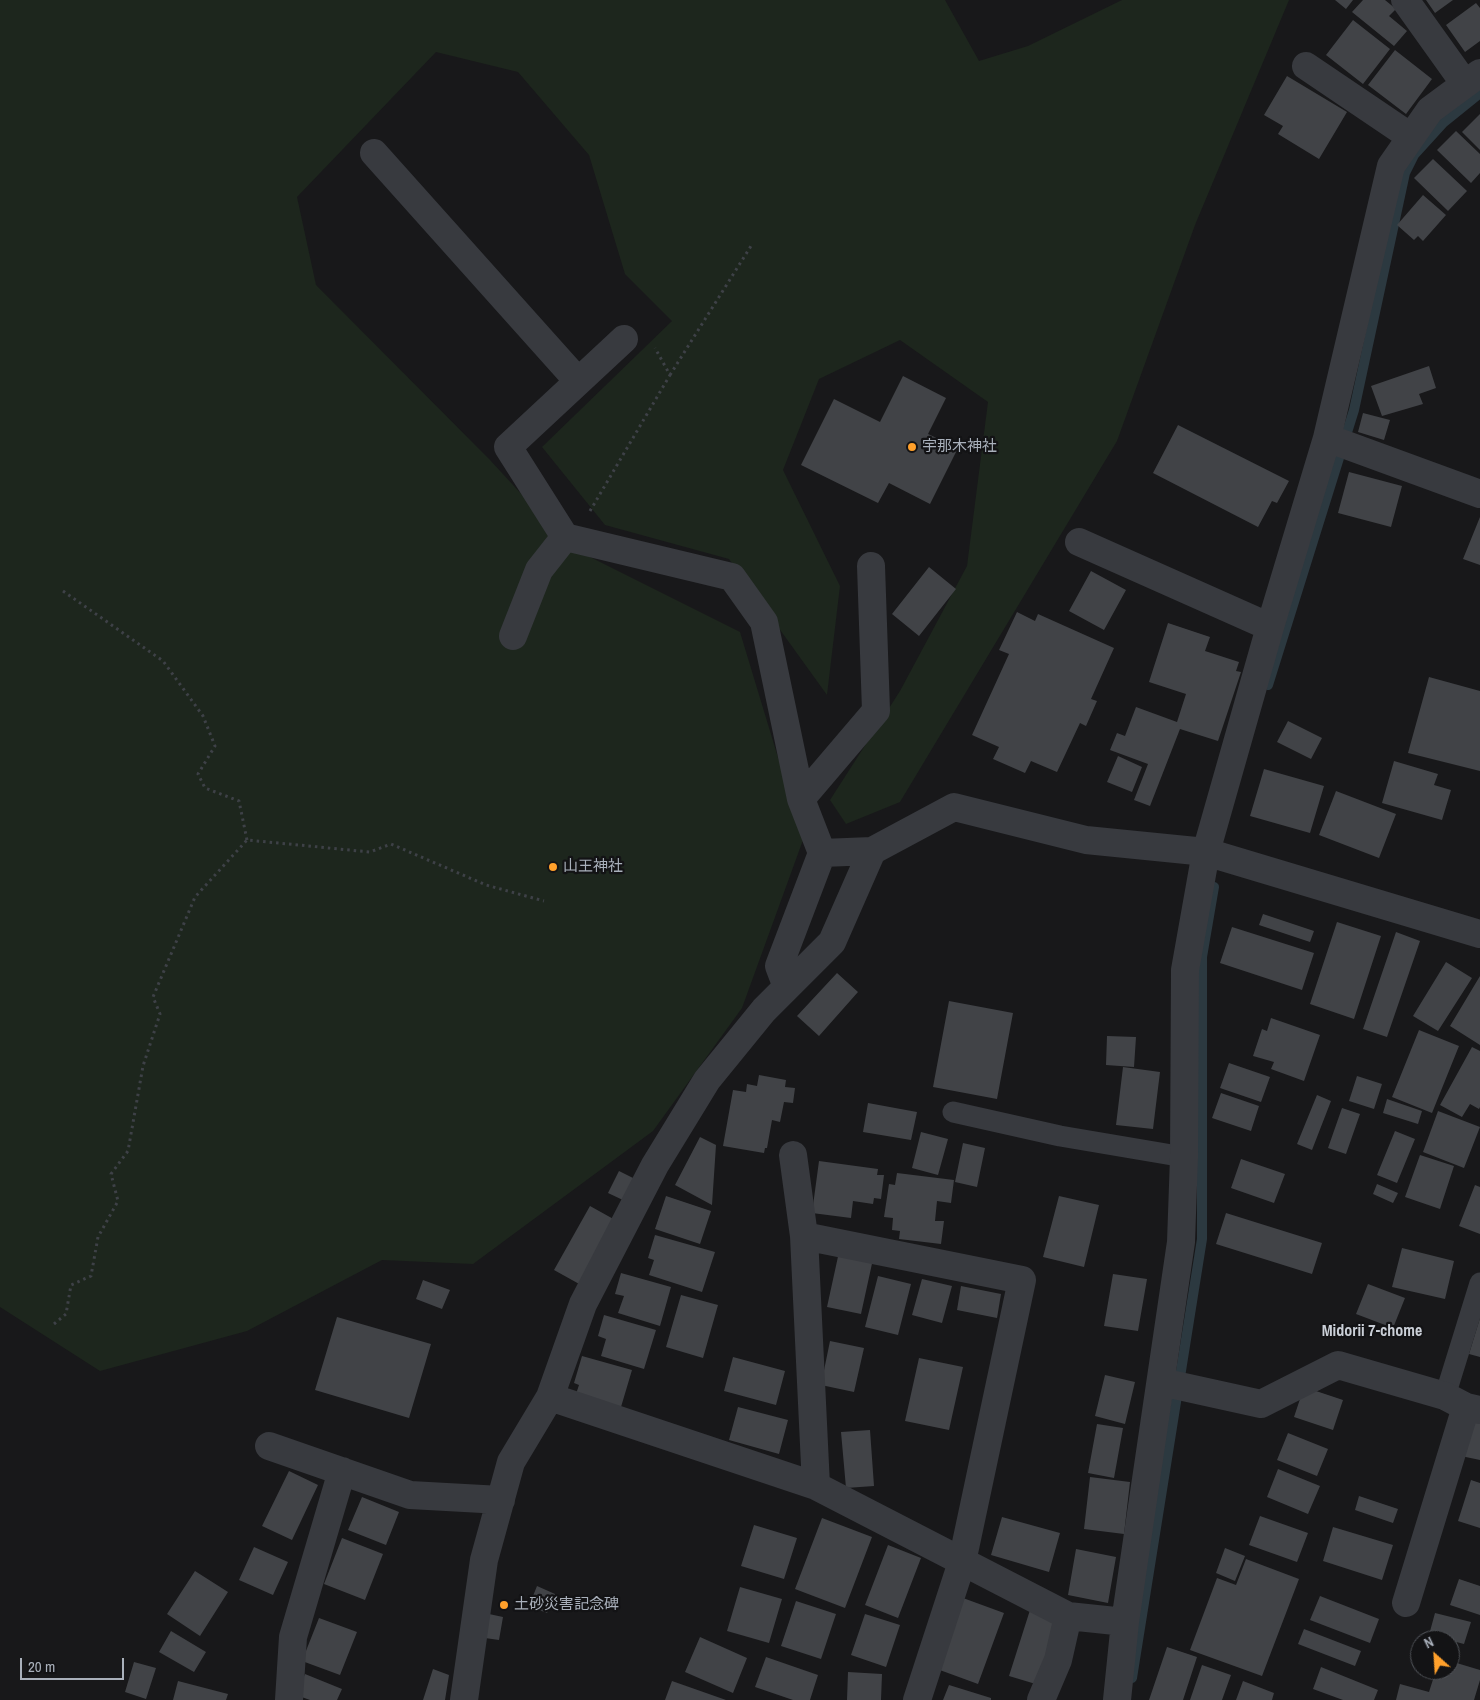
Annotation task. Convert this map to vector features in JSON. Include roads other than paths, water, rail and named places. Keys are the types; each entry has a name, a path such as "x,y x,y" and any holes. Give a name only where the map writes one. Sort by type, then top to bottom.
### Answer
{"street":[{"path":"1118,1700 1125,1622 1181,1242 1184,1157 1185,970 1206,852 1270,627 1327,438 1391,166 1430,110 1472,78 1406,0"},
{"path":"1306,66 1411,137"},
{"path":"374,153 578,381"},
{"path":"624,339 508,447 569,538 732,577 764,622 801,799 822,853 780,966 787,987"},
{"path":"1327,438 1480,494"},
{"path":"513,636 539,570 569,538"},
{"path":"1079,542 1270,627"},
{"path":"801,799 876,711 870,566"},
{"path":"822,853 872,852 954,807 1086,840 1206,852 1480,934"},
{"path":"464,1700 484,1560 511,1462 550,1397 583,1304 656,1165 707,1080 764,1010 832,942 872,852"},
{"path":"793,1155 804,1236 816,1486"},
{"path":"804,1236 1022,1280 962,1562 917,1700"},
{"path":"1161,1382 1261,1404 1338,1365 1464,1404 1406,1603"},
{"path":"550,1397 816,1486 1068,1616 1125,1622"},
{"path":"269,1446 410,1495 501,1500"},
{"path":"289,1700 293,1637 342,1471"},
{"path":"1040,1700 1058,1660 1068,1616"}],"lane":[{"path":"954,1112 1060,1136 1184,1157"},
{"path":"1464,1404 1480,1284"}],"waterway":[{"path":"1268,685 1354,410 1405,173 1414,155 1444,122 1480,93"},
{"path":"1132,1678 1202,1239 1202,957 1214,887"}],"place":[{"name":"宇那木神社","path":"912,447"},
{"name":"山王神社","path":"553,867"},
{"name":"土砂災害記念碑","path":"504,1605"}],"district":[{"name":"Midorii 7-chome","path":"1372,1332"}]}
